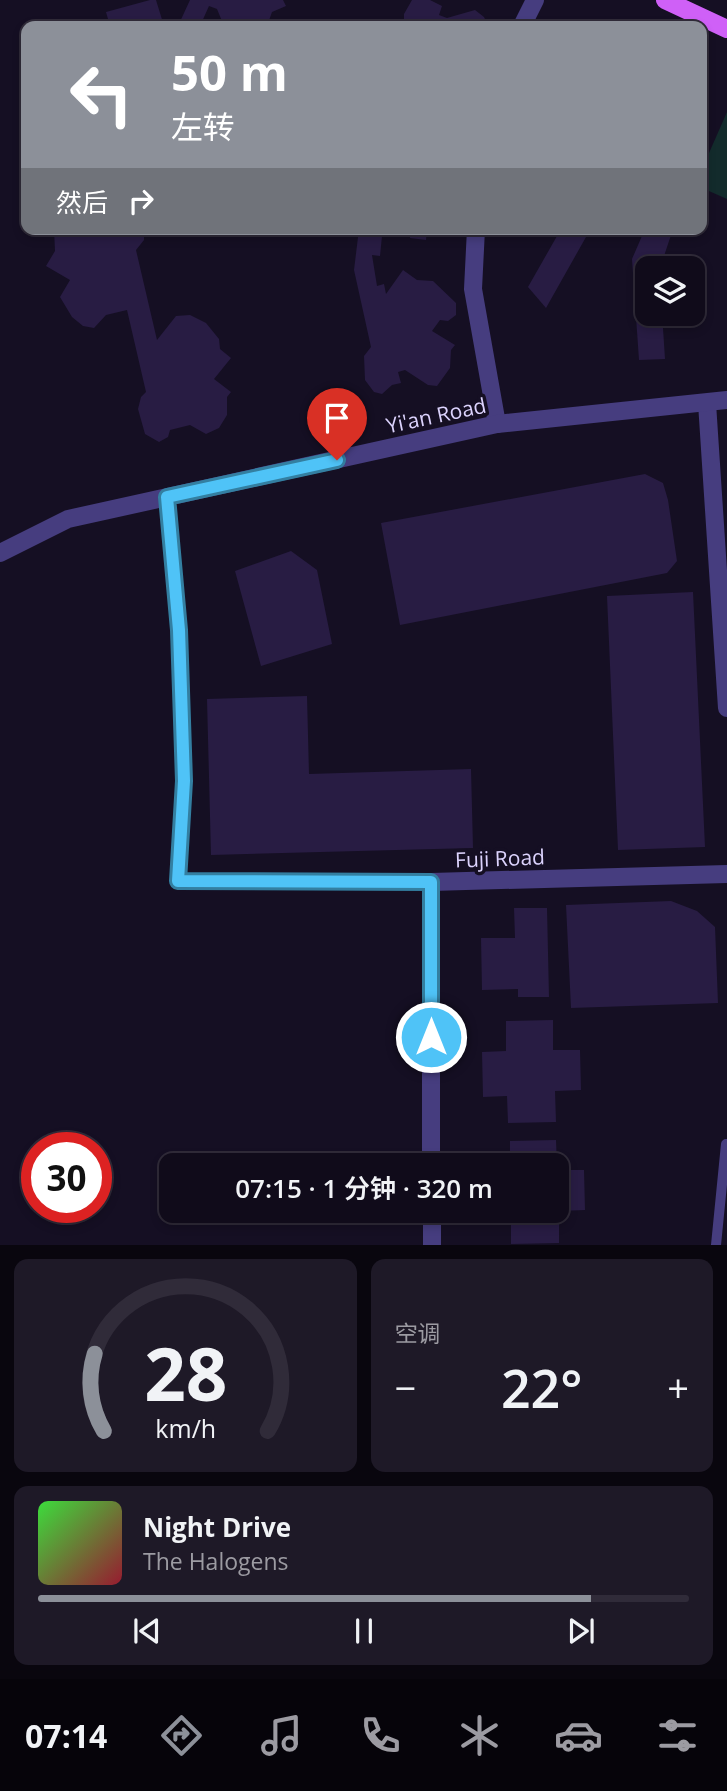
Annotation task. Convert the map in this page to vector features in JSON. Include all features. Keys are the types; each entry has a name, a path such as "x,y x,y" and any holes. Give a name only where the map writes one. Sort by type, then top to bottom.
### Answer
{"main road":[{"path":"665,0 727,29"}],"street":[{"path":"524,21 535,0"},
{"path":"475,235 473,289 497,424"},
{"name":"Yi'an Road","path":"0,553 68,519 497,424 727,400"},
{"path":"707,403 727,708"},
{"name":"Fuji Road","path":"431,1153 431,882 727,874"},
{"path":"432,1223 432,1245"}],"lane":[{"path":"167,497 179,630 184,781 178,881 431,882"},
{"path":"716,1245 726,1144"}],"green space":[{"path":"727,112 727,199 707,190 707,158"}],"building":[{"path":"156,0 162,21 109,21 106,12"},
{"path":"190,0 283,0 286,6 272,12 269,21 222,21 217,9 209,6 202,21 180,21"},
{"path":"412,0 430,0 442,6 439,15 447,18 475,10 486,21 404,21 404,14"},
{"path":"54,235 144,235 144,240 136,250 157,340 176,316 190,315 206,323 219,339 220,349 231,358 214,379 231,392 227,397 227,415 219,428 206,434 190,425 170,430 168,437 159,442 145,434 138,409 141,397 146,392 127,310 106,315 94,328 83,326 72,317 60,297 70,280 46,266 55,251"},
{"path":"358,235 388,235 382,236 380,256 372,255 377,286 384,284 386,294 403,270 417,280 433,281 456,303 456,315 448,321 440,320 432,331 455,345 451,350 450,368 437,386 428,385 405,370 398,372 401,383 392,385 382,394 374,392 365,380 364,356 371,347 354,270"},
{"path":"410,235 426,235 426,240 410,238"},
{"path":"558,235 586,235 546,308 528,287"},
{"path":"642,235 671,235 664,256 635,256 635,302 632,259"},
{"path":"637,326 663,326 665,359 639,360"},
{"path":"645,474 663,483 668,500 677,561 667,573 400,625 381,523"},
{"path":"291,551 317,570 332,644 261,666 235,571"},
{"path":"693,592 705,847 618,850 607,596"},
{"path":"307,696 309,774 471,769 473,848 211,855 207,699"},
{"path":"671,901 697,911 715,927 718,1003 571,1008 566,905"},
{"path":"514,908 547,908 549,997 518,997 518,989 482,990 481,938 515,938"},
{"path":"553,1020 553,1050 580,1050 581,1090 555,1091 556,1122 508,1123 507,1096 483,1097 482,1052 506,1051 506,1021"},
{"path":"556,1140 556,1153 510,1153 510,1141"},
{"path":"569,1170 584,1170 585,1210 569,1211"},
{"path":"511,1223 559,1223 559,1243 511,1244"}],"route":[{"path":"337,460 167,497 179,630 184,781 178,881 431,882 431,1037"}]}
